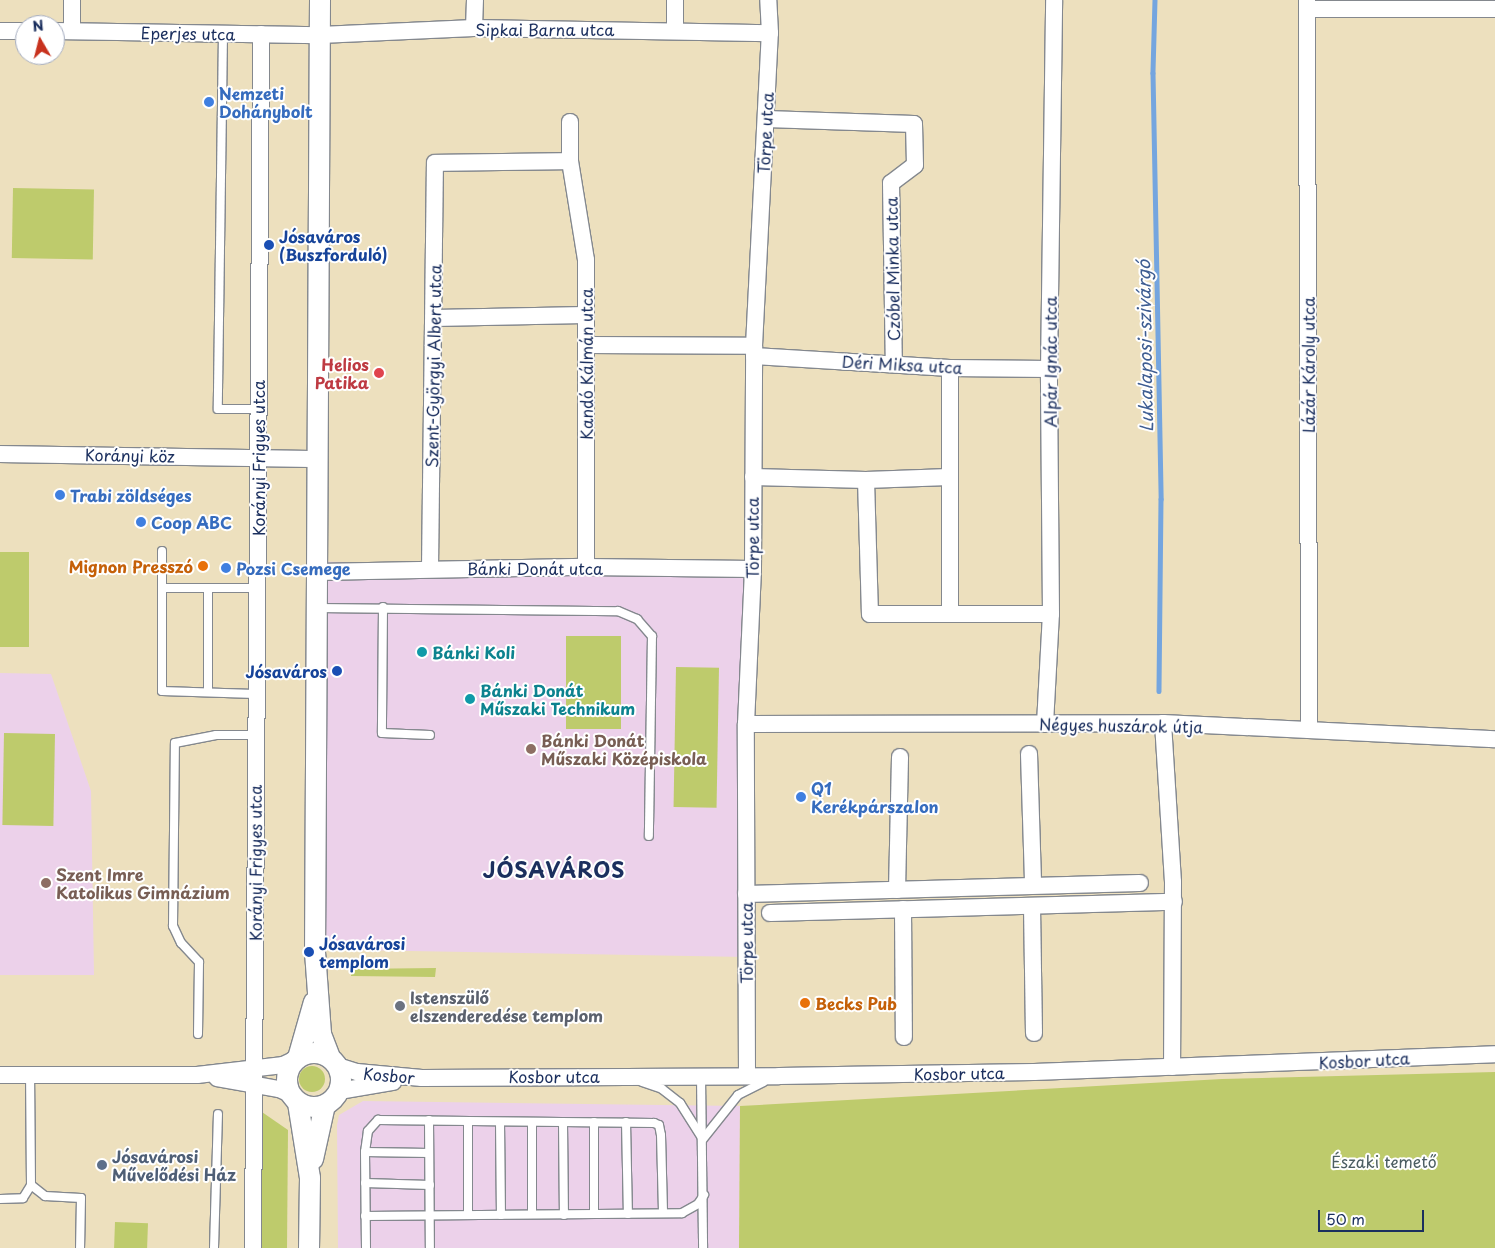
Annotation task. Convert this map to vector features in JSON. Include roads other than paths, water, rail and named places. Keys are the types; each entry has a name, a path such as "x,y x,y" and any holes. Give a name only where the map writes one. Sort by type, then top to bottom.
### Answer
{"street":[{"path":"72,0 72,31"},
{"path":"309,1248 310,1178 325,1106 340,1091 342,1079 321,1034 316,996 316,608 319,460 320,0"},
{"path":"474,28 475,0"},
{"path":"675,0 675,30"},
{"name":"Törpe utca","path":"747,1076 746,724 752,569 754,351 770,33 768,0"},
{"name":"Alpár Ignác utca","path":"1044,724 1051,614 1049,369 1054,0"},
{"path":"1307,5 1495,9"},
{"name":"Lázár Károly utca","path":"1307,5 1309,730"},
{"name":"Sipkai Barna utca","path":"320,36 474,28 770,33"},
{"path":"0,31 15,31"},
{"name":"Eperjes utca","path":"65,31 320,36"},
{"name":"Korányi Frigyes utca","path":"253,1248 255,694 258,588 261,34"},
{"name":"Czóbel Minka utca","path":"766,119 914,124 915,165 891,183 894,364"},
{"name":"Kandó Kálmán utca","path":"570,122 570,161 586,260 585,315 588,344 586,567"},
{"name":"Szent-Györgyi Albert utca","path":"430,568 436,163 570,161"},
{"path":"434,318 585,315"},
{"name":"Déri Miksa utca","path":"588,344 754,351 950,368 1049,369"},
{"path":"950,368 950,614"},
{"name":"Korányi köz","path":"0,454 319,460"},
{"path":"752,477 866,480 949,477"},
{"path":"866,480 870,614 1051,614"},
{"name":"Bánki Donát utca","path":"317,572 430,568 752,569"},
{"path":"1162,723 1174,902 1172,1067"},
{"name":"Négyes huszárok útja","path":"746,724 1162,723 1495,739"},
{"path":"1029,754 1033,884"},
{"path":"896,890 900,757"},
{"path":"746,894 1033,884 1140,883"},
{"path":"770,913 1174,902"},
{"path":"1032,906 1034,1033"},
{"path":"903,909 904,1037"},
{"path":"310,1178 294,1099 287,1075 298,1058 316,996"},
{"path":"0,1075 254,1076 313,1053 334,1062"},
{"name":"Kosbor utca","path":"422,1078 779,1076 1172,1067 1495,1054"},
{"name":"Kosbor","path":"334,1062 357,1072 422,1078"},
{"path":"254,1076 313,1108 325,1106"},
{"name":"Kosbor","path":"340,1091 422,1078"}],"lane":[{"path":"223,33 218,409 258,410"},
{"path":"162,551 162,691 255,694"},
{"path":"162,588 258,588"},
{"path":"208,588 208,691"},
{"path":"316,608 618,611 637,619 652,636 649,836"},
{"path":"383,608 382,733 430,735"},
{"path":"198,1034 199,962 181,943 173,926 175,743 216,735 255,735"},
{"path":"0,1199 23,1198 31,1185 30,1075"},
{"path":"628,1076 662,1089 680,1103 703,1139"},
{"path":"701,1076 704,1248"},
{"path":"703,1139 738,1095 753,1085 779,1076"},
{"path":"214,1248 218,1114"},
{"path":"366,1248 364,1216 365,1152 368,1131 378,1120 532,1123 626,1122 659,1126 663,1214"},
{"path":"429,1120 430,1248"},
{"path":"468,1122 468,1215"},
{"path":"500,1122 501,1215"},
{"path":"594,1122 594,1214"},
{"path":"626,1122 628,1214"},
{"path":"532,1123 532,1214"},
{"path":"563,1123 564,1214"},
{"path":"365,1152 429,1153"},
{"path":"365,1184 430,1185"},
{"path":"31,1185 45,1196 81,1198 80,1248"},
{"path":"364,1216 682,1213 698,1204 704,1195"}],"waterway":[{"name":"Lukalaposi-szivárgó","path":"1155,0 1153,73 1161,499 1159,691"}],"place":[{"name":"Nemzeti Dohánybolt","path":"209,102"},
{"name":"Jósaváros (Buszforduló)","path":"269,245"},
{"name":"Helios Patika","path":"379,373"},
{"name":"Trabi zöldséges","path":"60,495"},
{"name":"Coop ABC","path":"141,522"},
{"name":"Mignon Presszó","path":"203,566"},
{"name":"Pozsi Csemege","path":"226,568"},
{"name":"Bánki Koli","path":"422,652"},
{"name":"Jósaváros","path":"337,671"},
{"name":"Bánki Donát Műszaki Technikum","path":"470,699"},
{"name":"Bánki Donát Műszaki Középiskola","path":"531,749"},
{"name":"Q1 Kerékpárszalon","path":"801,797"},
{"name":"Szent Imre Katolikus Gimnázium","path":"46,883"},
{"name":"Jósavárosi templom","path":"309,952"},
{"name":"Becks Pub","path":"805,1003"},
{"name":"Istenszülő elszenderedése templom","path":"400,1006"},
{"name":"Jósavárosi Művelődési Ház","path":"102,1165"}],"district":[{"name":"JÓSAVÁROS","path":"554,869"}],"park label":[{"name":"Északi temető","path":"1384,1161"}]}
